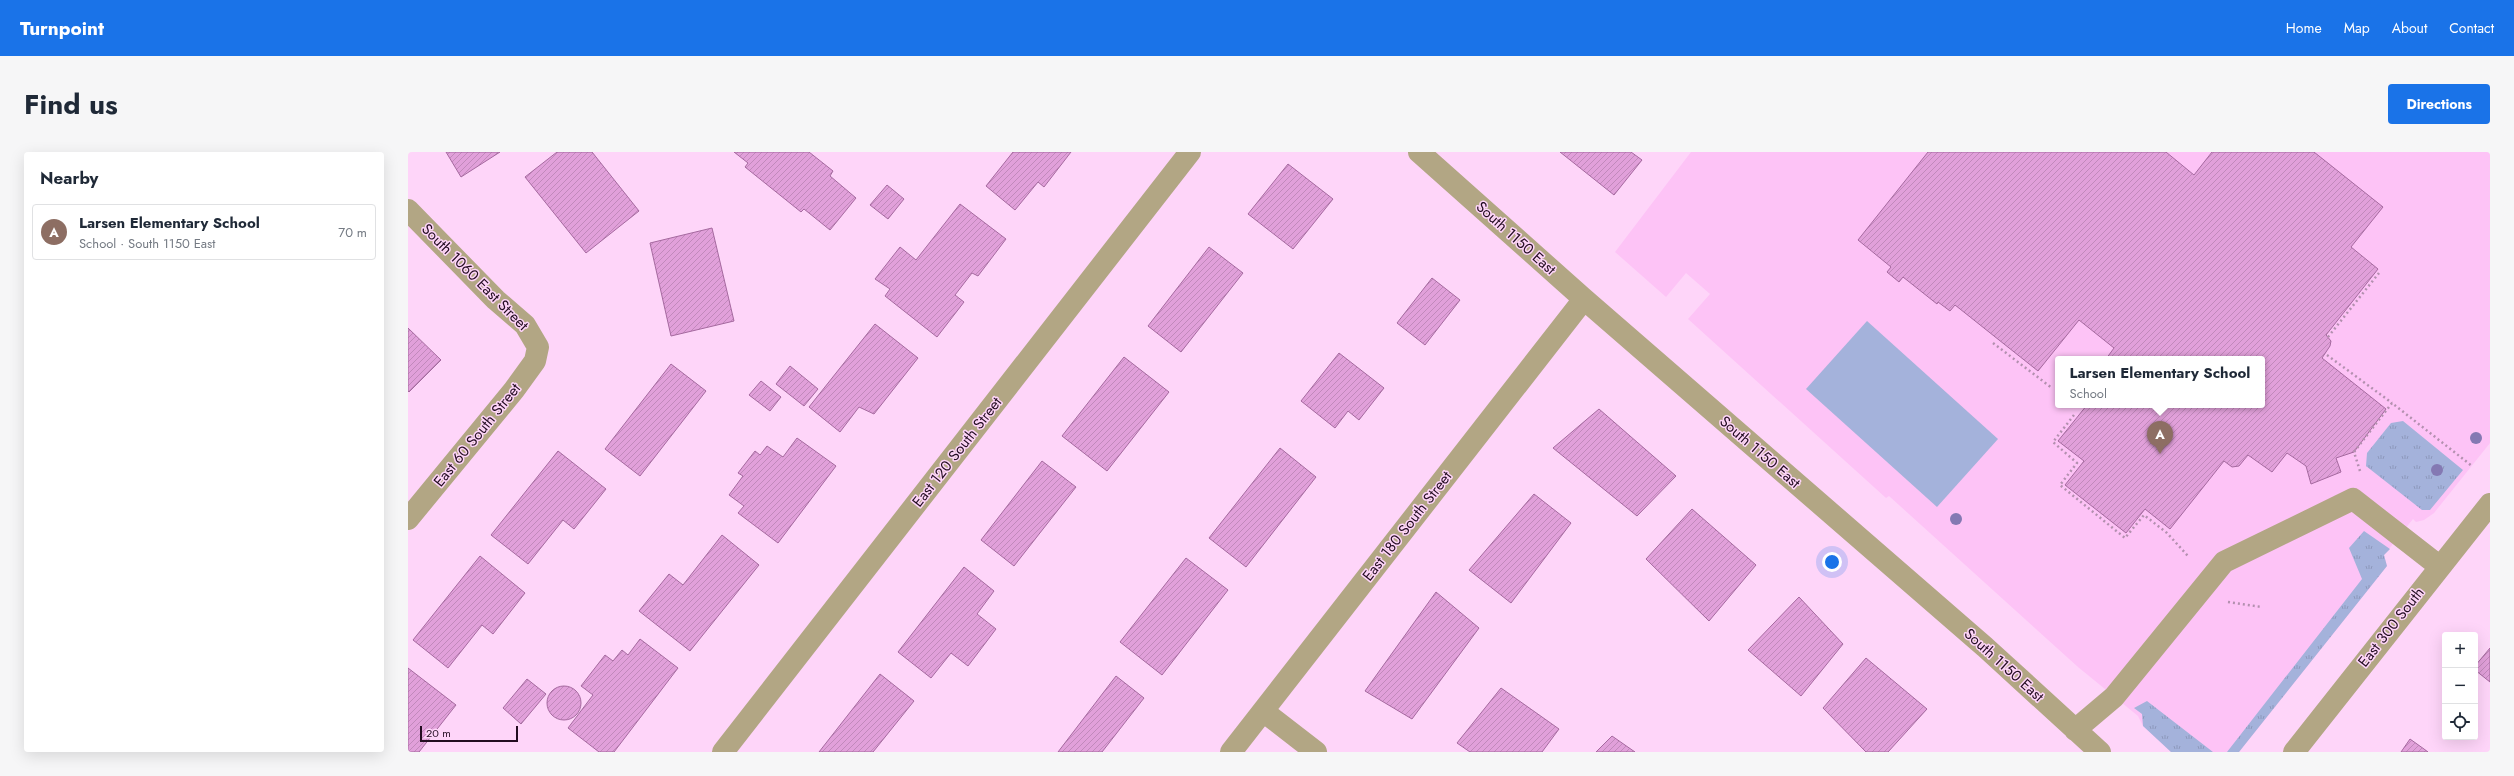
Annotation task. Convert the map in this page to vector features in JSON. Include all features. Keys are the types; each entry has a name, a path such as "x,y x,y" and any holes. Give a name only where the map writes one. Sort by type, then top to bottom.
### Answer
{"street":[{"name":"East 120 South Street","path":"723,752 1190,152"},
{"name":"South 1150 East","path":"1429,155 1584,299 1985,647 2100,752"},
{"name":"South 1060 East Street","path":"408,210 496,300 525,325 538,347"},
{"name":"East 180 South Street","path":"1231,752 1584,299"},
{"name":"East 60 South Street","path":"408,519 536,361 538,347"},
{"path":"2075,730 2114,697 2224,562 2353,499 2439,566"},
{"name":"East 300 South","path":"2294,752 2439,566 2490,504"},
{"path":"1263,710 1316,752"}],"path":[{"path":"2328,337 2379,273"},
{"path":"1993,343 2052,388"},
{"path":"2327,355 2392,403 2472,466"},
{"path":"2360,472 2354,452 2392,403"},
{"path":"2074,415 2053,442 2077,463 2060,485 2125,538 2144,515 2167,533 2188,556"},
{"path":"2228,602 2262,607"}],"shaded area":[{"path":"1691,152 2490,152 2490,443 2434,513 2424,520 2416,522 2413,519 2384,555 2387,566 2239,752 2171,752 2143,726 2138,716 2078,667 1889,496 1886,498 1688,319 1710,294 1686,273 1666,297 1615,252"}],"green space":[{"path":"1867,321 1998,439 1937,507 1806,389"},
{"path":"2403,421 2463,470 2430,510 2422,510 2366,466 2367,453 2391,423"},
{"path":"2364,531 2390,549 2384,555 2387,566 2239,752 2227,752 2362,579 2349,548"},
{"path":"2147,701 2213,752 2171,752 2143,726 2142,714 2134,708"}],"building":[{"path":"446,152 500,152 461,177"},
{"path":"557,152 592,152 639,211 586,253 525,177"},
{"path":"734,152 809,152 833,171 830,176 856,198 830,230 804,209 801,212 745,167 748,163"},
{"path":"1013,152 1071,152 1044,187 1038,182 1015,210 986,186"},
{"path":"1560,152 1631,152 1642,160 1614,195"},
{"path":"1928,152 2166,152 2194,175 2212,152 2314,152 2383,207 2351,247 2378,269 2326,335 2331,341 2330,346 2322,358 2386,409 2354,452 2336,458 2341,472 2311,484 2306,466 2287,453 2272,472 2248,455 2239,466 2232,467 2224,461 2170,529 2145,509 2126,533 2065,485 2084,461 2058,441 2085,408 2265,408 2265,356 2108,356 2114,348 2079,320 2038,371 1955,305 1950,311 1938,302 1937,304 1903,277 1899,282 1887,272 1891,267 1858,240"},
{"path":"1288,164 1333,199 1293,249 1248,214"},
{"path":"887,185 904,199 888,219 870,205"},
{"path":"960,204 1006,239 978,276 972,273 955,295 964,302 937,337 885,296 890,289 875,279 900,247 916,260"},
{"path":"712,228 734,321 671,336 650,243"},
{"path":"1209,247 1243,273 1181,352 1148,326"},
{"path":"1432,278 1460,300 1425,345 1397,323"},
{"path":"875,324 918,358 874,414 859,407 840,432 809,407"},
{"path":"408,328 441,360 409,392 408,391"},
{"path":"1339,353 1384,388 1359,420 1348,411 1335,428 1301,401"},
{"path":"1124,357 1169,392 1107,471 1062,436"},
{"path":"671,364 706,391 640,476 605,449"},
{"path":"790,366 818,389 804,406 776,384"},
{"path":"761,381 781,397 770,411 749,395"},
{"path":"1599,409 1676,476 1637,516 1553,448"},
{"path":"797,438 836,466 778,543 738,513 744,506 729,495 743,476 738,473 755,451 760,455 767,446 783,457"},
{"path":"1280,448 1316,477 1246,567 1209,538"},
{"path":"558,451 606,489 574,529 563,520 528,564 491,535"},
{"path":"1042,461 1076,487 1014,566 981,540"},
{"path":"1534,494 1571,523 1511,603 1469,570"},
{"path":"1692,509 1756,565 1709,621 1646,559"},
{"path":"722,535 759,565 690,651 639,611 669,574 683,585"},
{"path":"480,556 525,593 493,634 482,625 448,668 413,640"},
{"path":"1186,558 1228,590 1162,675 1120,642"},
{"path":"964,567 994,591 977,614 996,629 968,666 951,653 931,678 898,652"},
{"path":"1436,592 1479,628 1412,719 1365,691"},
{"path":"1799,597 1843,644 1801,696 1748,650"},
{"path":"640,639 678,668 614,752 599,752 568,728 593,695 581,686 605,655 613,661 622,650 628,655"},
{"path":"2490,648 2490,682 2478,672 2478,662"},
{"path":"1866,658 1927,709 1888,752 1866,752 1823,708"},
{"path":"408,668 456,705 419,752 408,752"},
{"path":"880,674 914,701 873,752 819,752"},
{"path":"1116,676 1144,698 1102,752 1058,752"},
{"path":"527,679 546,694 521,724 503,708"},
{"path":"567,686 574,688 579,693 581,703 579,713 574,718 561,720 554,718 549,713 547,700 549,693 554,688"},
{"path":"1501,688 1559,729 1542,752 1470,752 1457,743"},
{"path":"1612,736 1635,752 1596,752"},
{"path":"2410,739 2424,749 2428,752 2401,752"}],"place":[{"name":"Larsen Elementary School","path":"2160,454"}]}
